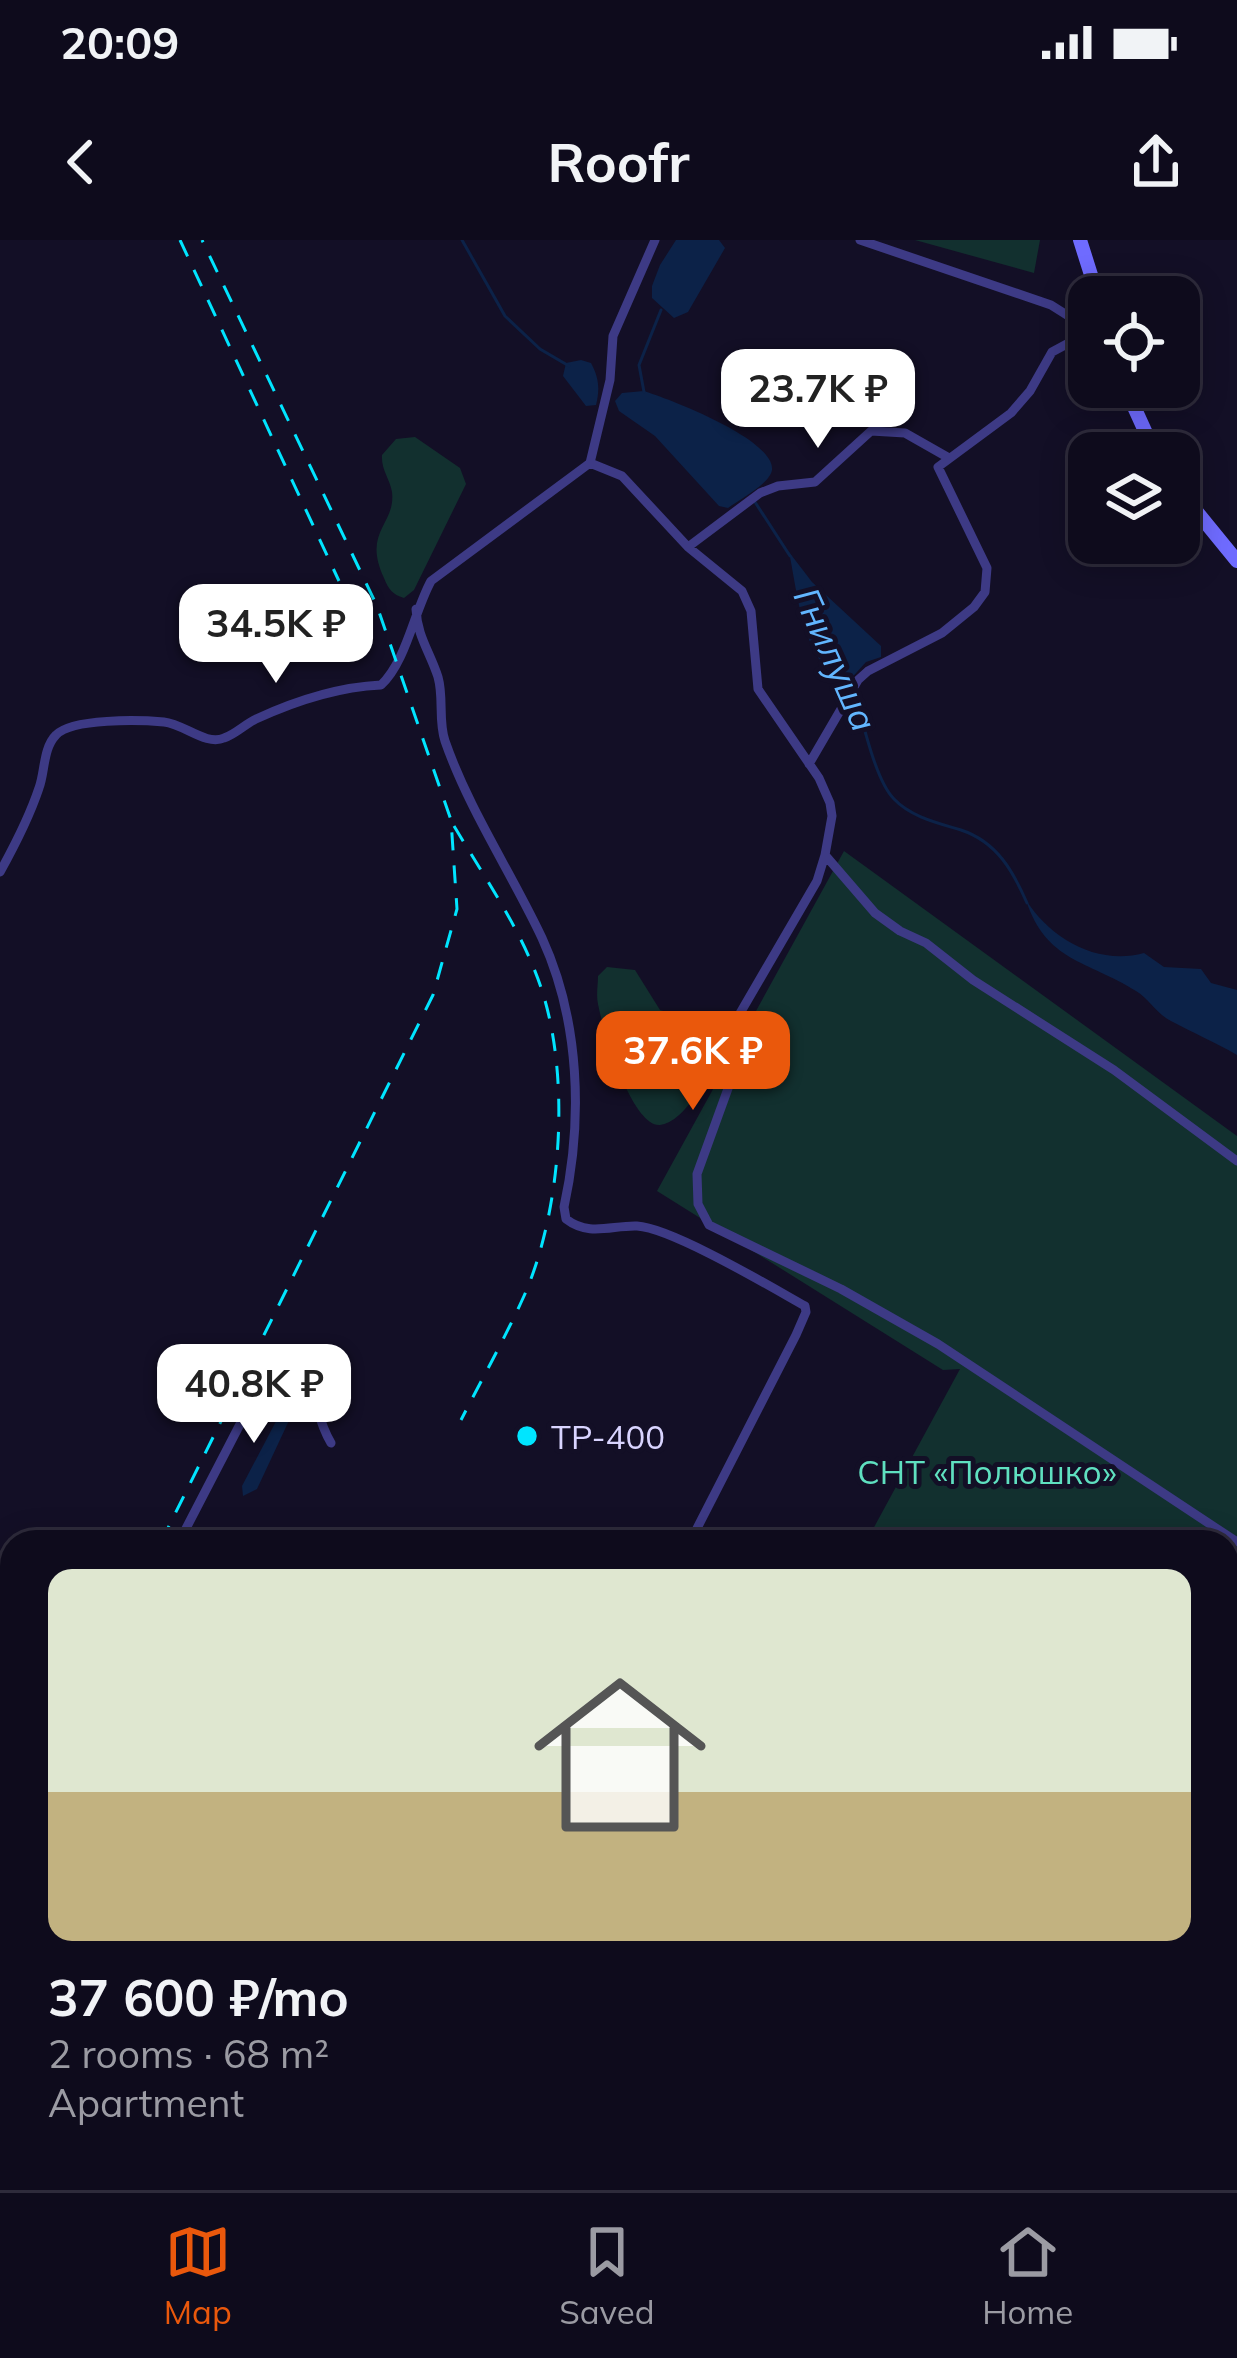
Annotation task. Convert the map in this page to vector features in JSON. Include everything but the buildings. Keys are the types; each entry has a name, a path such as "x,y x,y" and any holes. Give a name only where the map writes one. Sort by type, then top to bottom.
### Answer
{"main road":[{"path":"1080,240 1091,276"},
{"path":"1200,516 1237,561"}],"street":[{"path":"0,872 23,830 58,731 80,723 160,722 223,740 250,721 282,708 352,686 381,686 391,676 431,581 590,463 610,380 613,336 656,240"},
{"path":"860,240 1051,305 1068,316"},
{"path":"809,764 858,680 942,633 985,592 987,568 938,467 1011,412 1030,391 1052,352 1068,342"},
{"path":"688,547 760,494 778,486 815,482 871,431 905,433 949,458"},
{"path":"590,463 622,476 688,547 742,591 751,611 758,688 830,803 830,841 818,881 739,1015 734,1072 697,1174 698,1204 709,1225 841,1289 938,1344 1219,1530"},
{"path":"416,609 419,641 438,678 445,740 544,942 556,979 576,1100 566,1219 592,1230 632,1225 670,1236 805,1306 791,1346 696,1530"},
{"path":"825,855 875,913 899,931 926,943 973,980 1114,1070 1237,1161"},
{"path":"185,1530 265,1376 307,1388 319,1401 331,1443"}],"green space":[{"path":"915,240 1040,240 1034,273"},
{"path":"415,437 460,468 466,484 414,590 404,598 389,589 378,562 378,539 392,503 382,455 396,439"},
{"name":"СНТ «Полюшко»","path":"844,851 1237,1136 1237,1530 873,1530 960,1369 943,1370 657,1191"},
{"path":"607,967 635,970 660,1010 715,1027 710,1068 693,1100 671,1121 660,1125 650,1121 639,1111 620,1075 597,1001 598,976"}],"water":[{"path":"676,240 719,240 725,248 688,312 674,318 652,298 652,286"},
{"path":"566,363 591,363 596,374 596,405 586,406 563,376"},
{"path":"644,391 739,433 768,458 770,475 728,508 719,506 655,436 619,411 615,401 622,393"},
{"path":"789,552 812,582 881,646 881,657 866,662 847,683 832,674 811,644"},
{"path":"1026,900 1048,926 1076,946 1109,956 1144,953 1164,967 1201,969 1211,983 1237,990 1237,1055 1171,1021 1136,991 1057,948 1034,920"},
{"path":"292,1404 293,1412 257,1489 243,1496 242,1486 284,1406"}],"waterway":[{"name":"Гнилуша","path":"462,240 505,316 540,349 569,366"},
{"path":"644,392 639,365 661,310"},
{"name":"Гнилуша","path":"753,499 790,556"},
{"name":"Гнилуша","path":"855,695 875,765 894,799 917,815 985,842 1009,869 1027,903"}],"railway":[{"path":"180,240 339,581"},
{"path":"167,1530 433,995 457,909 451,820 377,606 202,240"},
{"path":"454,826 536,974 552,1032 559,1108 553,1188 537,1263 461,1420"}],"place":[{"name":"ТР-400","path":"527,1436"}]}
